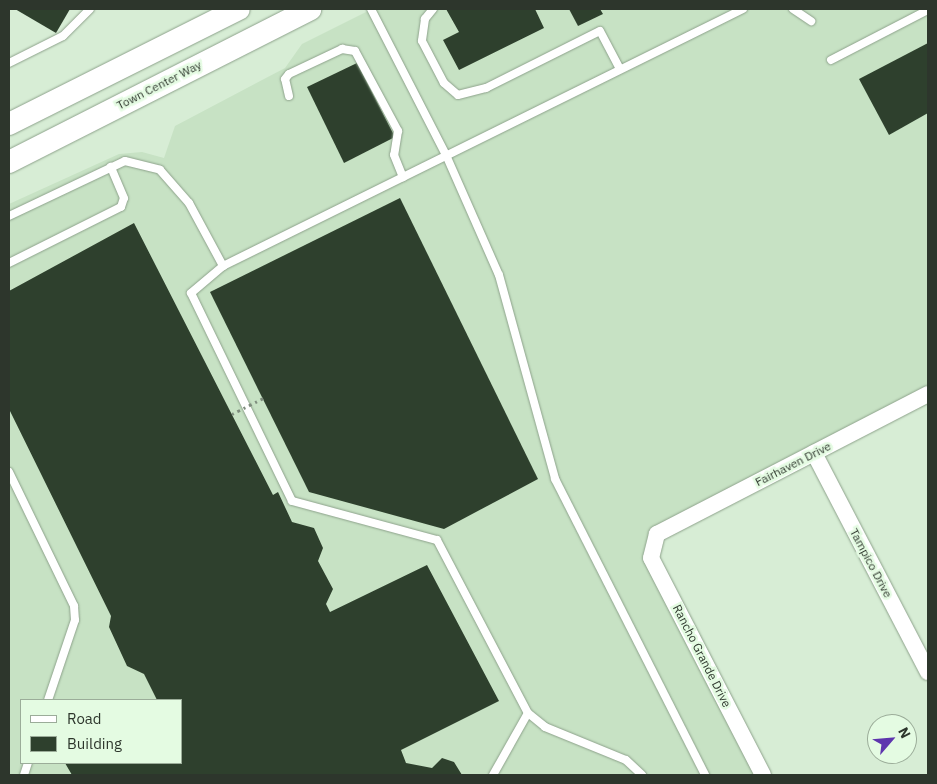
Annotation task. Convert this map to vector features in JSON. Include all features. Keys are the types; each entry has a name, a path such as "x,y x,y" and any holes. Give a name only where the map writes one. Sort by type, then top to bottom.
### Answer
{"street":[{"path":"9,124 239,9"},
{"name":"Town Center Way","path":"9,162 310,9"},
{"name":"Fairhaven Drive","path":"657,534 928,394"},
{"name":"Tampico Drive","path":"814,454 928,672"},
{"name":"Rancho Grande Drive","path":"657,534 651,558 763,775"}],"lane":[{"path":"9,64 63,36 90,9"},
{"path":"371,9 446,155 499,275 555,479 706,775"},
{"path":"433,9 425,18 422,41 444,83 458,95 486,88 600,31 620,69"},
{"path":"642,775 626,760 546,727 528,713 437,540 292,501 191,294 223,266 743,9"},
{"path":"793,9 811,21"},
{"path":"831,60 928,10"},
{"path":"289,96 285,79 289,74 342,49 355,51 398,131 394,155 403,177"},
{"path":"9,216 125,161 160,170 189,203 223,266"},
{"path":"9,263 121,207 124,198 111,167"},
{"path":"9,472 74,606 75,620 48,699"},
{"path":"494,775 528,713"}],"path":[{"path":"232,414 263,398"}],"shaded area":[{"path":"372,9 928,9 928,393 648,540 769,775 9,775 9,204 119,154 142,152 164,158 175,126 285,68 302,44"}],"building":[{"path":"15,9 70,9 56,33"},
{"path":"446,9 535,9 544,28 459,70 443,40 459,32"},
{"path":"569,9 600,9 603,14 578,26"},
{"path":"928,43 928,113 889,135 859,79"},
{"path":"357,63 395,137 344,163 307,87"},
{"path":"400,198 538,479 444,529 309,492 210,292"},
{"path":"134,223 273,495 278,492 292,522 314,528 323,548 318,561 333,589 326,604 330,612 427,565 499,701 401,750 406,763 432,768 442,758 454,762 462,775 72,775 66,764 182,764 182,699 156,699 144,674 127,666 109,627 111,616 9,409 9,291"}]}
